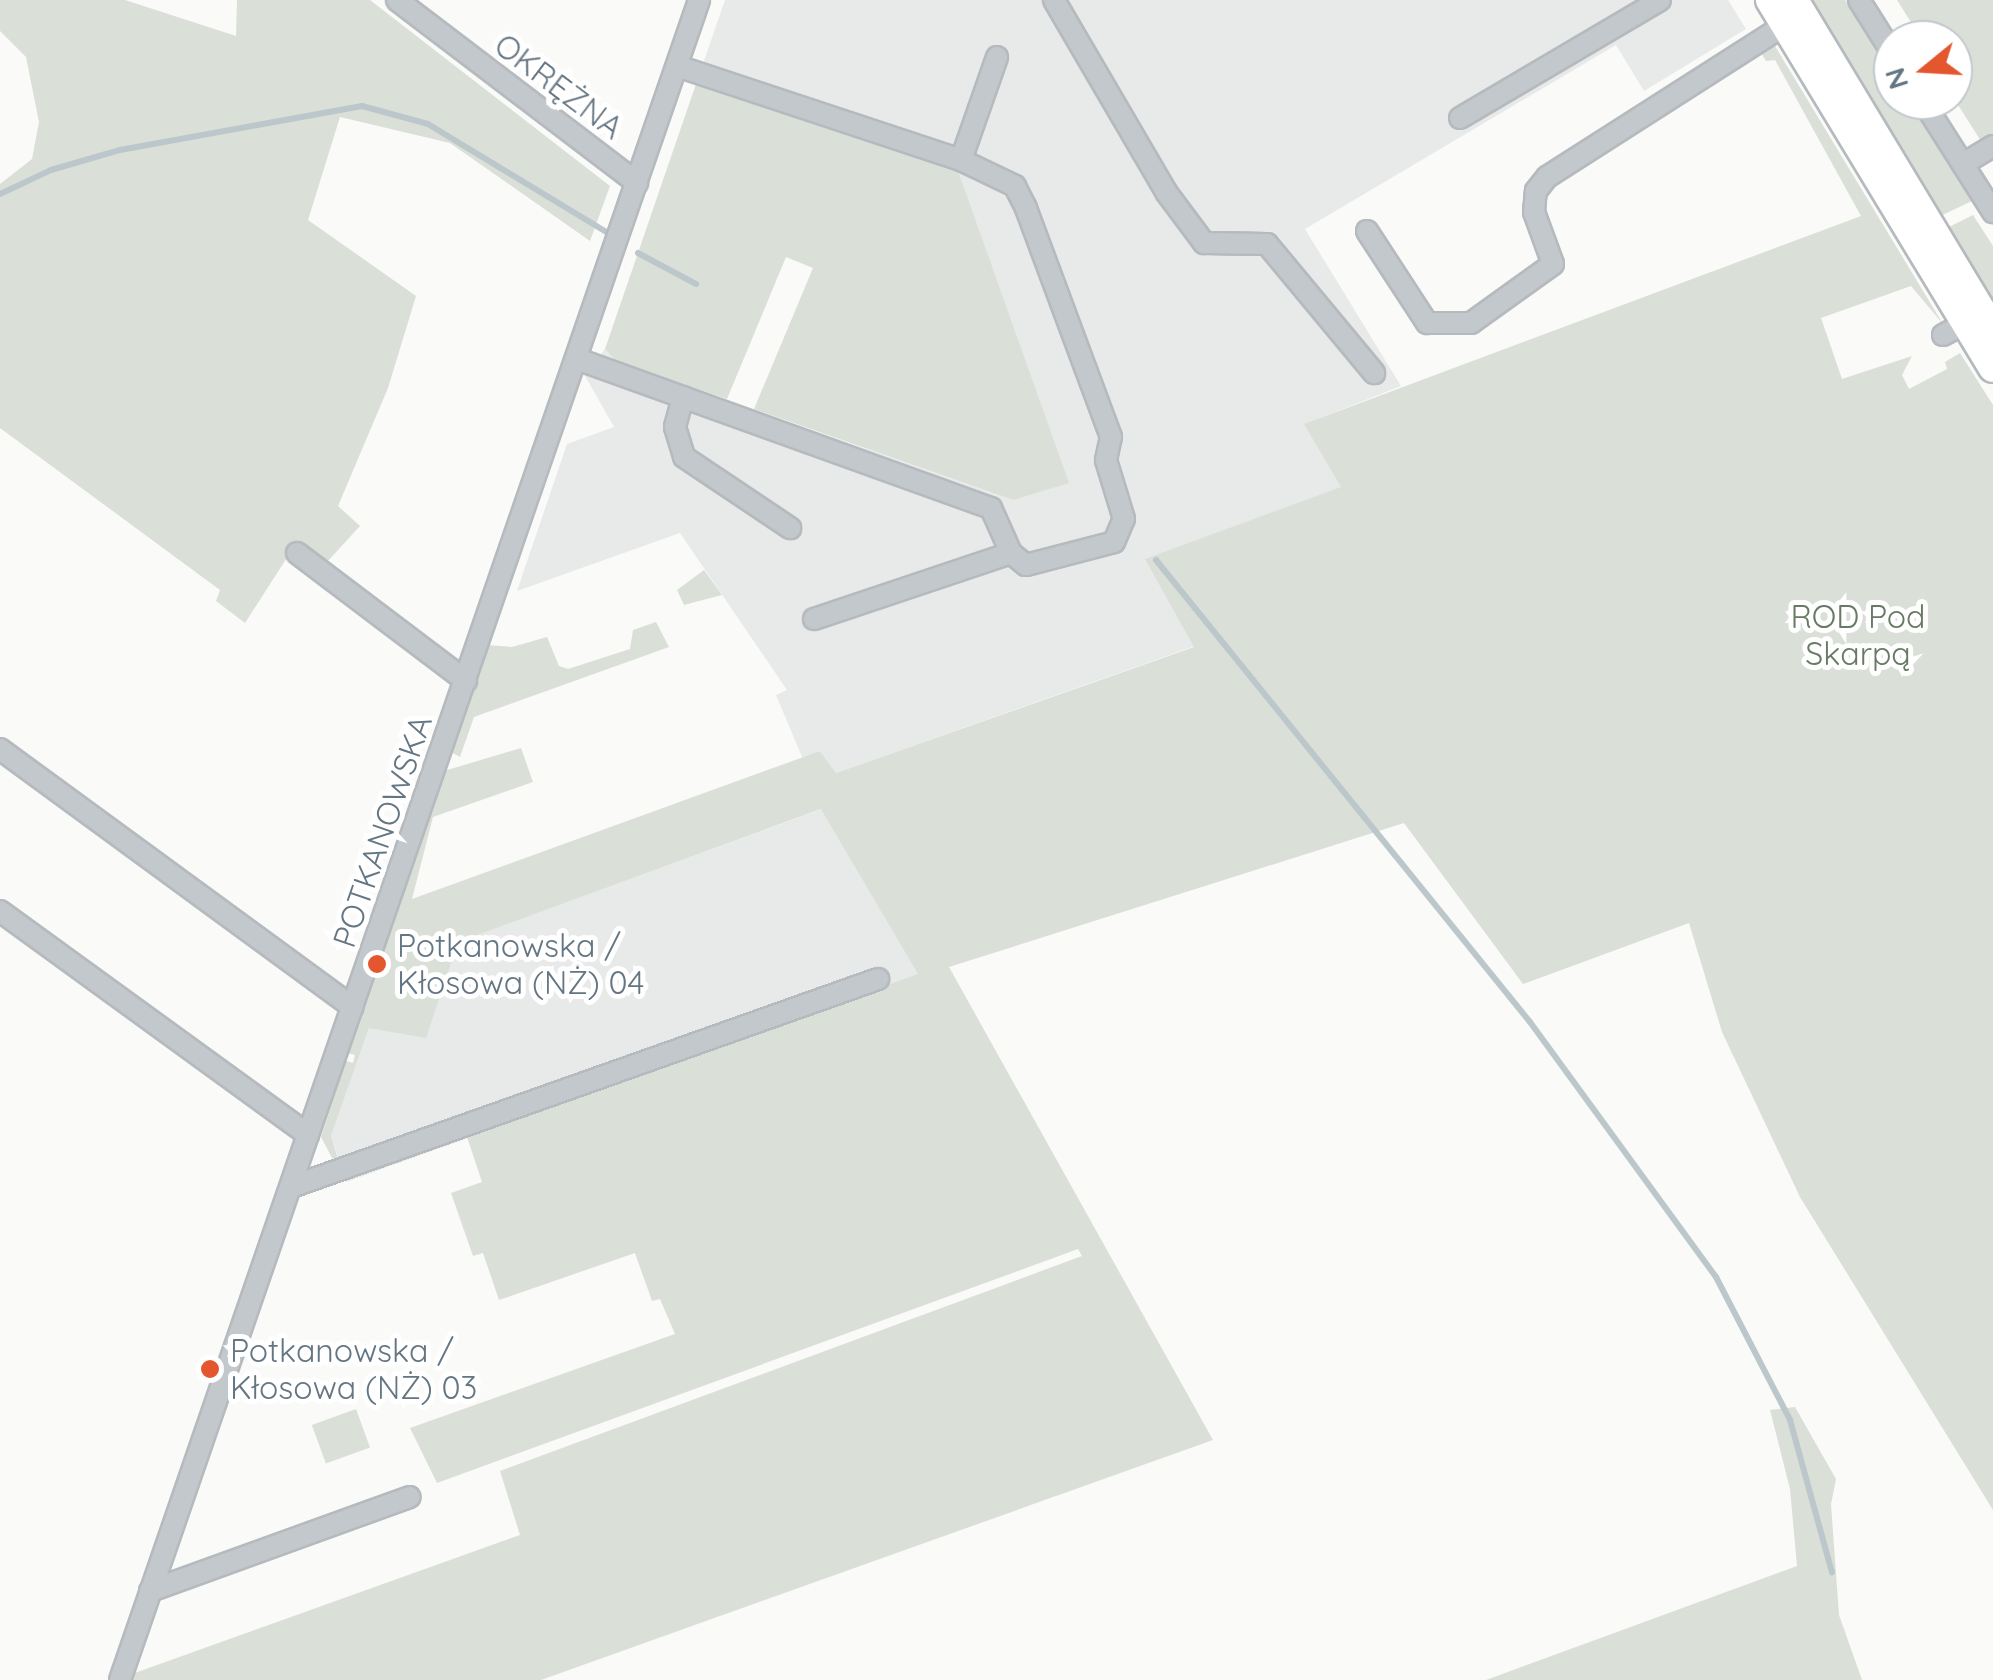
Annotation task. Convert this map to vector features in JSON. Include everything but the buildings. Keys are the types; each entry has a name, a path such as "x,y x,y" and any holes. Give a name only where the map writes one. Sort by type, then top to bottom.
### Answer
{"main road":[{"path":"1770,0 1794,13 1993,368"}],"street":[{"name":"OKRĘŻNA","path":"397,0 637,183"},
{"name":"POTKANOWSKA","path":"120,1680 700,0"},
{"path":"1054,0 1166,192 1204,243 1267,244 1374,374"},
{"path":"1460,118 1660,0"},
{"path":"1859,0 1873,22"},
{"path":"1367,231 1426,324 1471,322 1553,264 1534,212 1536,191 1547,177 1794,13"},
{"path":"960,160 997,57"},
{"path":"577,359 991,508 1011,553 1026,564 1042,565 1114,542 1124,520 1106,460 1110,437 1015,186 960,160 677,66"},
{"path":"1935,120 1993,212"},
{"path":"1963,164 1993,146"},
{"path":"683,397 674,427 684,457 790,528"},
{"path":"297,553 466,681"},
{"path":"814,619 1011,553"},
{"path":"0,749 353,1007"},
{"path":"0,912 308,1135"},
{"path":"290,1187 878,979"},
{"path":"150,1591 410,1498"}],"shaded area":[{"path":"725,0 1728,0 1746,29 1644,91 1616,45 1305,229 1401,386 1305,424 1342,487 1146,559 1195,646 836,773 820,751 803,759 776,695 787,690 680,533 517,591 567,444 614,427 584,374 605,349 618,362 1013,500 958,171 696,84"},
{"path":"822,809 919,975 346,1182 331,1136 369,1028 457,942"}],"green space":[{"path":"0,0 125,0 236,36 237,0 370,0 610,186 590,241 450,143 340,117 308,220 416,296 388,388 338,506 360,526 326,563 297,542 245,623 216,601 220,590 0,428 0,184 32,159 39,122 26,57 0,31"},
{"path":"1804,0 1845,0 1873,45 1873,114"},
{"path":"1897,0 1993,0 1993,134 1981,141 1968,120 1973,120 1973,20 1910,20"},
{"name":"ROD Pod Skarpą","path":"1775,46 1943,324 1911,286 1821,318 1842,379 1912,356 1902,375 1909,389 1947,369 1945,362 1960,353 1993,405 1993,1510 1800,1197 1722,1032 1689,923 1523,984 1404,823 949,967 1213,1440 541,1680 130,1680 132,1674 520,1535 500,1471 1082,1256 1078,1249 437,1483 410,1428 675,1334 660,1299 652,1301 635,1253 499,1300 483,1253 473,1256 451,1193 482,1182 467,1137 918,974 821,809 458,942 426,1038 369,1028 331,1136 338,1159 332,1158 321,1137 346,1061 353,1063 355,1055 347,1053 355,1026 444,771 521,748 533,782 433,817 412,899 820,751 836,773 1194,647 1145,559 1341,487 1304,424 1861,216 1775,60 1766,61 1760,51"},
{"path":"696,84 958,171 1069,483 1013,500 754,409 813,268 786,257 727,399 617,362 605,349"},
{"path":"1877,120 1921,120 1972,201 1936,218"},
{"path":"1973,215 1993,246 1993,313 1943,230"},
{"path":"704,570 722,595 684,605 677,590"},
{"path":"656,622 669,647 474,717 460,757 451,752 487,645 512,647 547,637 559,666 568,669 630,649 633,630"},
{"path":"1795,1407 1836,1479 1831,1504 1839,1615 1862,1680 1486,1680 1797,1566 1790,1489 1770,1410"},
{"path":"356,1409 370,1448 326,1464 312,1425"}],"waterway":[{"path":"0,194 51,170 120,150 362,106 428,124 608,233"},
{"path":"638,253 696,284"},
{"path":"1156,560 1530,1022 1716,1277 1790,1420 1832,1572"}],"place":[{"name":"Potkanowska / Kłosowa (NŻ) 04","path":"377,964"},
{"name":"Potkanowska / Kłosowa (NŻ) 03","path":"210,1369"}]}
